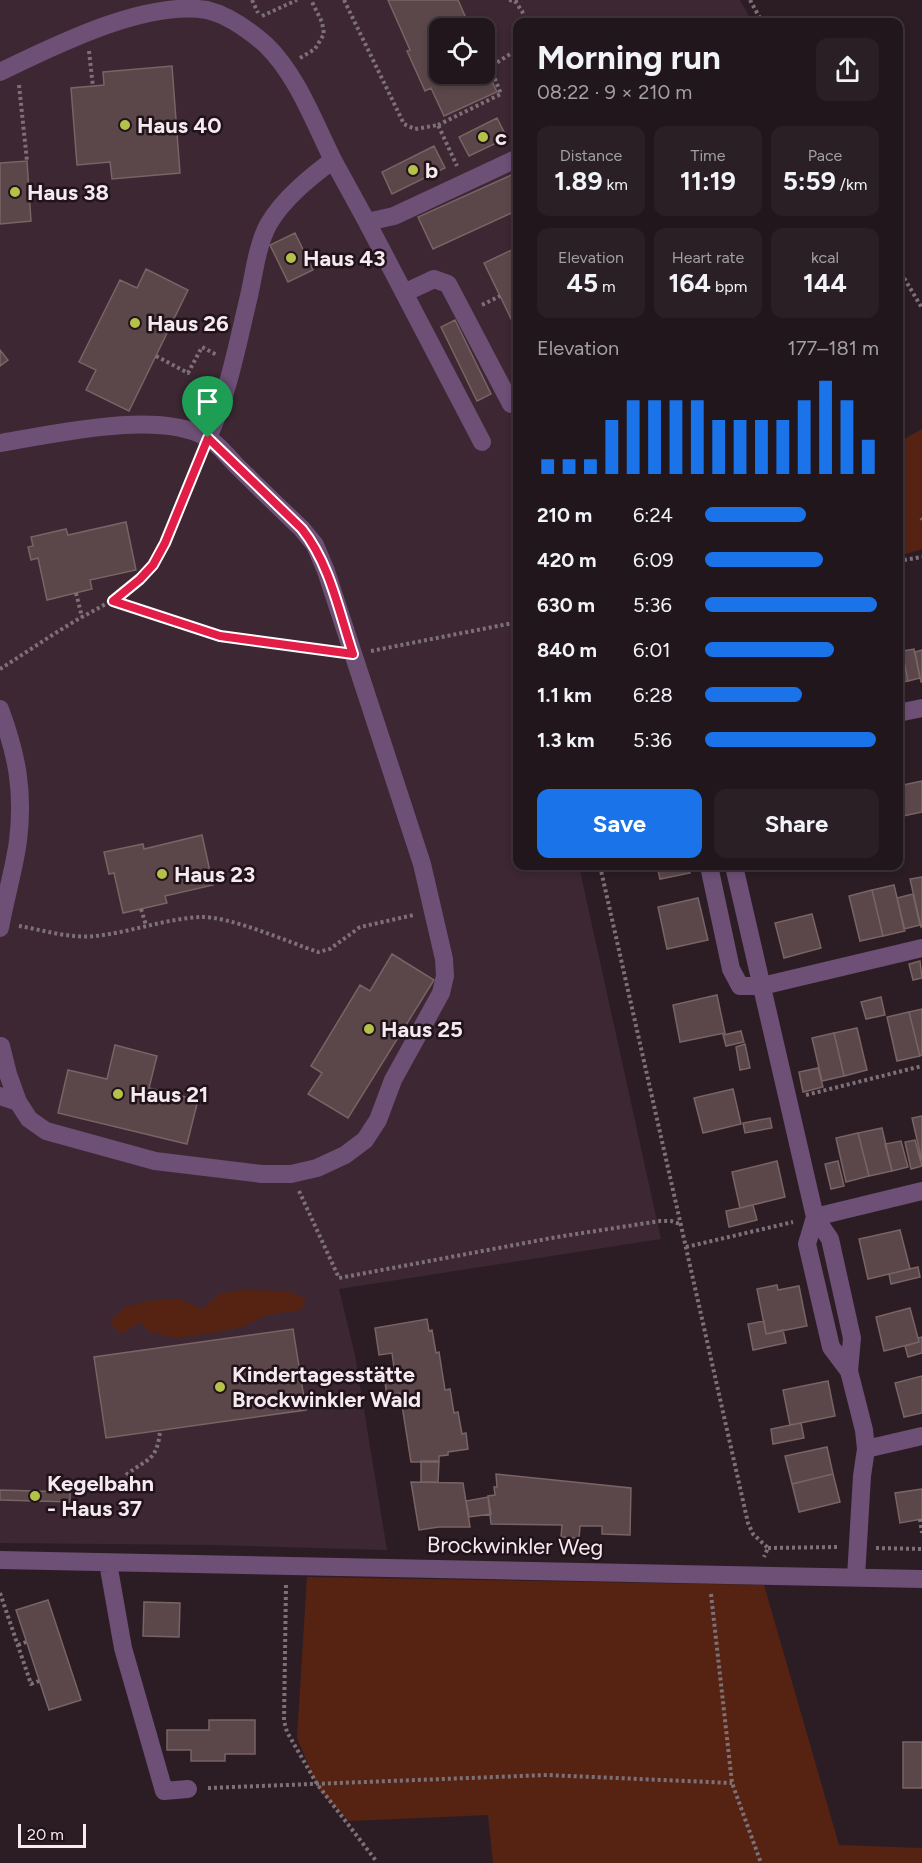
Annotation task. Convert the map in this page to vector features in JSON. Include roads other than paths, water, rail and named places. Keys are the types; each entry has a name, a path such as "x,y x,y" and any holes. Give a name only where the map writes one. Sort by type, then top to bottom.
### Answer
{"street":[{"path":"0,72 87,32 140,13 165,8 208,10 244,28 267,46 295,86 482,442"},
{"path":"208,438 223,405 258,255 267,227 279,209 313,175 333,160"},
{"path":"366,222 394,216 513,160"},
{"path":"404,293 434,279 448,284 511,404"},
{"path":"0,443 133,424 160,424 186,428 208,438 302,529 315,545 326,571 422,864 444,958 446,976 441,993 393,1080 378,1120 365,1140 345,1155 317,1167 291,1174 262,1174 155,1161 46,1131 29,1119 18,1102 0,1040"},
{"path":"903,712 922,708"},
{"path":"0,709 18,771 21,796 18,842 0,927"},
{"path":"710,870 731,969 740,986 762,986 922,948"},
{"path":"735,870 815,1217 830,1239 852,1338 849,1371 864,1430 866,1449 862,1476 856,1577"},
{"path":"0,1096 18,1102"},
{"path":"815,1217 922,1191"},
{"path":"866,1449 922,1436"},
{"name":"Brockwinkler Weg","path":"0,1560 922,1579"},
{"path":"108,1563 123,1648 164,1791 188,1789"}],"place":[{"name":"Haus 40","path":"125,125"},
{"name":"c","path":"483,137"},
{"name":"b","path":"413,170"},
{"name":"Haus 38","path":"15,192"},
{"name":"Haus 43","path":"291,258"},
{"name":"Haus 26","path":"135,323"},
{"name":"Haus 23","path":"162,874"},
{"name":"Haus 25","path":"369,1029"},
{"name":"Haus 21","path":"118,1094"},
{"name":"Kindertagesstätte Brockwinkler Wald","path":"220,1387"},
{"name":"Kegelbahn - Haus 37","path":"35,1496"}]}
